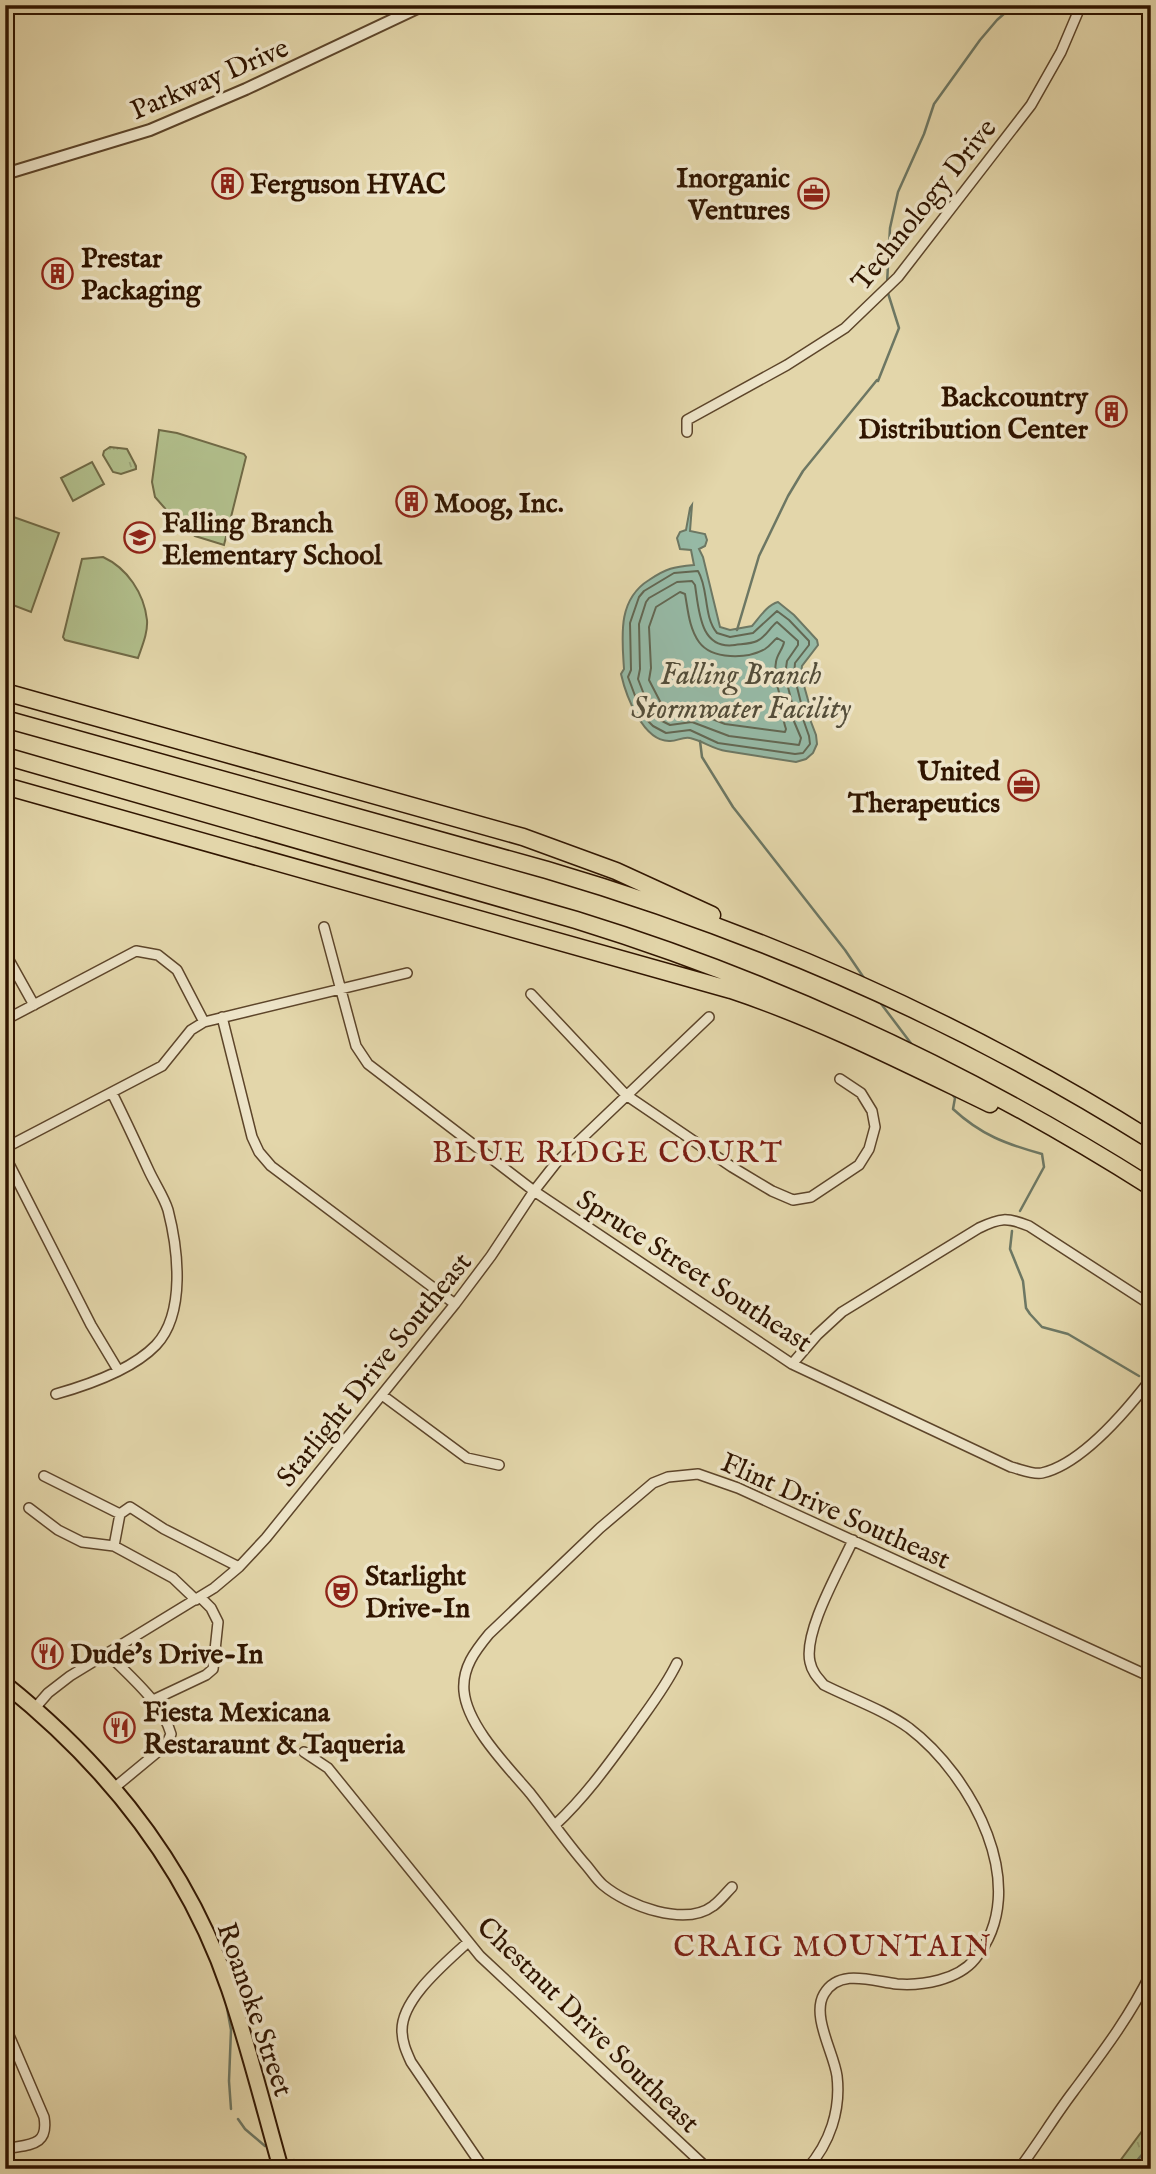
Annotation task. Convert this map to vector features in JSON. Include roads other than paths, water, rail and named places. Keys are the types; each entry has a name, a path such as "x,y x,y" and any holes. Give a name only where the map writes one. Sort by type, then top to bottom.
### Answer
{"highway":[{"path":"5,684 49,704"},
{"path":"5,692 523,837 616,871 779,949 896,1000 984,1044 1151,1140"},
{"path":"5,719 547,870 636,897 779,949"},
{"path":"5,756 576,919 654,944 796,999 910,1051 1024,1111 1151,1187"},
{"path":"5,786 620,958 776,1005 884,1051 1103,1157"},
{"path":"5,796 44,797"}],"main road":[{"name":"Roanoke Street","path":"5,1684 35,1708 114,1788 164,1857 194,1908 233,2001 281,2169"}],"street":[{"name":"Parkway Drive","path":"5,174 150,130 246,89 424,5"},
{"name":"Technology Drive","path":"687,432 687,420 788,365 845,328 898,277 1031,105 1061,52 1081,5"},
{"name":"Spruce Street Southeast","path":"324,927 356,1046 368,1064 534,1191 792,1364 1011,1467 1040,1474 1066,1463 1097,1438 1128,1409 1151,1379"},
{"path":"5,1020 136,951 158,955 177,970 204,1022"},
{"path":"5,953 34,1005"},
{"path":"5,1148 162,1066 191,1030 204,1022 407,973"},
{"path":"531,994 626,1095 732,1167 793,1200 811,1197 859,1165 869,1149 874,1127 872,1111 861,1093 840,1079"},
{"path":"222,1017 252,1137 259,1152 271,1166 455,1304"},
{"name":"Starlight Drive Southeast","path":"35,1708 48,1693 70,1676 214,1588 239,1567 266,1538 455,1304 556,1163 709,1017"},
{"path":"56,1394 78,1388 140,1359 158,1343 170,1325 175,1303 177,1258 167,1208 112,1093"},
{"path":"5,1156 85,1314 118,1370"},
{"path":"792,1364 842,1311 998,1219 1014,1220 1029,1226 1151,1305"},
{"path":"382,1395 467,1458 499,1465"},
{"name":"Flint Drive Southeast","path":"732,1887 712,1907 691,1914 669,1914 636,1905 603,1885 483,1735 469,1712 464,1692 465,1673 475,1652 489,1634 600,1528 653,1483 668,1477 698,1474 738,1488 1151,1677"},
{"path":"44,1476 120,1514"},
{"path":"114,1546 120,1514 130,1507 164,1529 239,1567"},
{"path":"29,1508 58,1530 82,1542 114,1546 173,1578 211,1608 218,1622 213,1669 206,1675 151,1701"},
{"path":"807,2169 824,2146 836,2111 837,2075 819,2007 824,1994 835,1982 851,1978 917,1984 955,1973 973,1962 982,1950 997,1907 998,1882 992,1847 979,1813 963,1785 925,1741 906,1726 824,1685 814,1674 810,1663 810,1638 853,1540"},
{"path":"107,1653 151,1701 168,1724 171,1734 166,1745 114,1788"},
{"path":"555,1825 601,1775 666,1685 677,1663"},
{"name":"Chestnut Drive Southeast","path":"304,1752 328,1768 468,1942 502,1978 708,2169"},
{"path":"468,1942 422,1987 407,2009 402,2027 404,2046 411,2062 484,2169"},
{"path":"1019,2169 1114,2038 1151,1973"},
{"path":"5,2026 44,2117 46,2130 42,2139 34,2143 5,2149"}],"water":[{"name":"Falling Branch Stormwater Facility","path":"692,505 690,531 705,534 707,540 705,546 699,549 720,627 730,630 752,626 767,609 778,602 817,640 818,645 802,666 801,675 817,744 806,759 796,762 726,751 695,739 660,739 644,726 627,694 621,674 624,669 623,632 626,609 631,598 649,580 670,569 694,565 691,550 680,549 677,538 680,532 686,530"}],"waterway":[{"path":"887,284 890,228 898,192 924,134 934,104 980,40 1014,5"},
{"path":"737,630 759,556 788,496 803,471 878,381 899,328 887,290"},
{"path":"700,741 702,757 733,807 864,978"},
{"path":"879,1001 913,1046"},
{"path":"952,1094 955,1098 953,1109 974,1126 1005,1142 1042,1154 1044,1167 1020,1211"},
{"path":"1012,1231 1010,1249 1023,1281 1026,1308 1030,1314 1042,1327 1068,1334 1139,1376"},
{"path":"227,2008 231,2030 231,2109"},
{"path":"238,2119 245,2129 265,2146"},
{"path":"1134,2169 1135,2163 1151,2144"},
{"path":"294,2160 301,2169"}],"place":[{"name":"Ferguson HVAC","path":"227,183"},
{"name":"Inorganic Ventures","path":"813,193"},
{"name":"Prestar Packaging","path":"58,273"},
{"name":"Backcountry Distribution Center","path":"1111,412"},
{"name":"Moog, Inc.","path":"411,502"},
{"name":"Falling Branch Elementary School","path":"139,538"},
{"name":"United Therapeutics","path":"1023,786"},
{"name":"Starlight Drive-In","path":"342,1591"},
{"name":"Dude's Drive-In","path":"47,1653"},
{"name":"Fiesta Mexicana Restaraunt & Taqueria","path":"120,1727"}],"district":[{"name":"BLUE RIDGE COURT","path":"608,1152"},
{"name":"CRAIG MOUNTAIN","path":"833,1946"}]}
